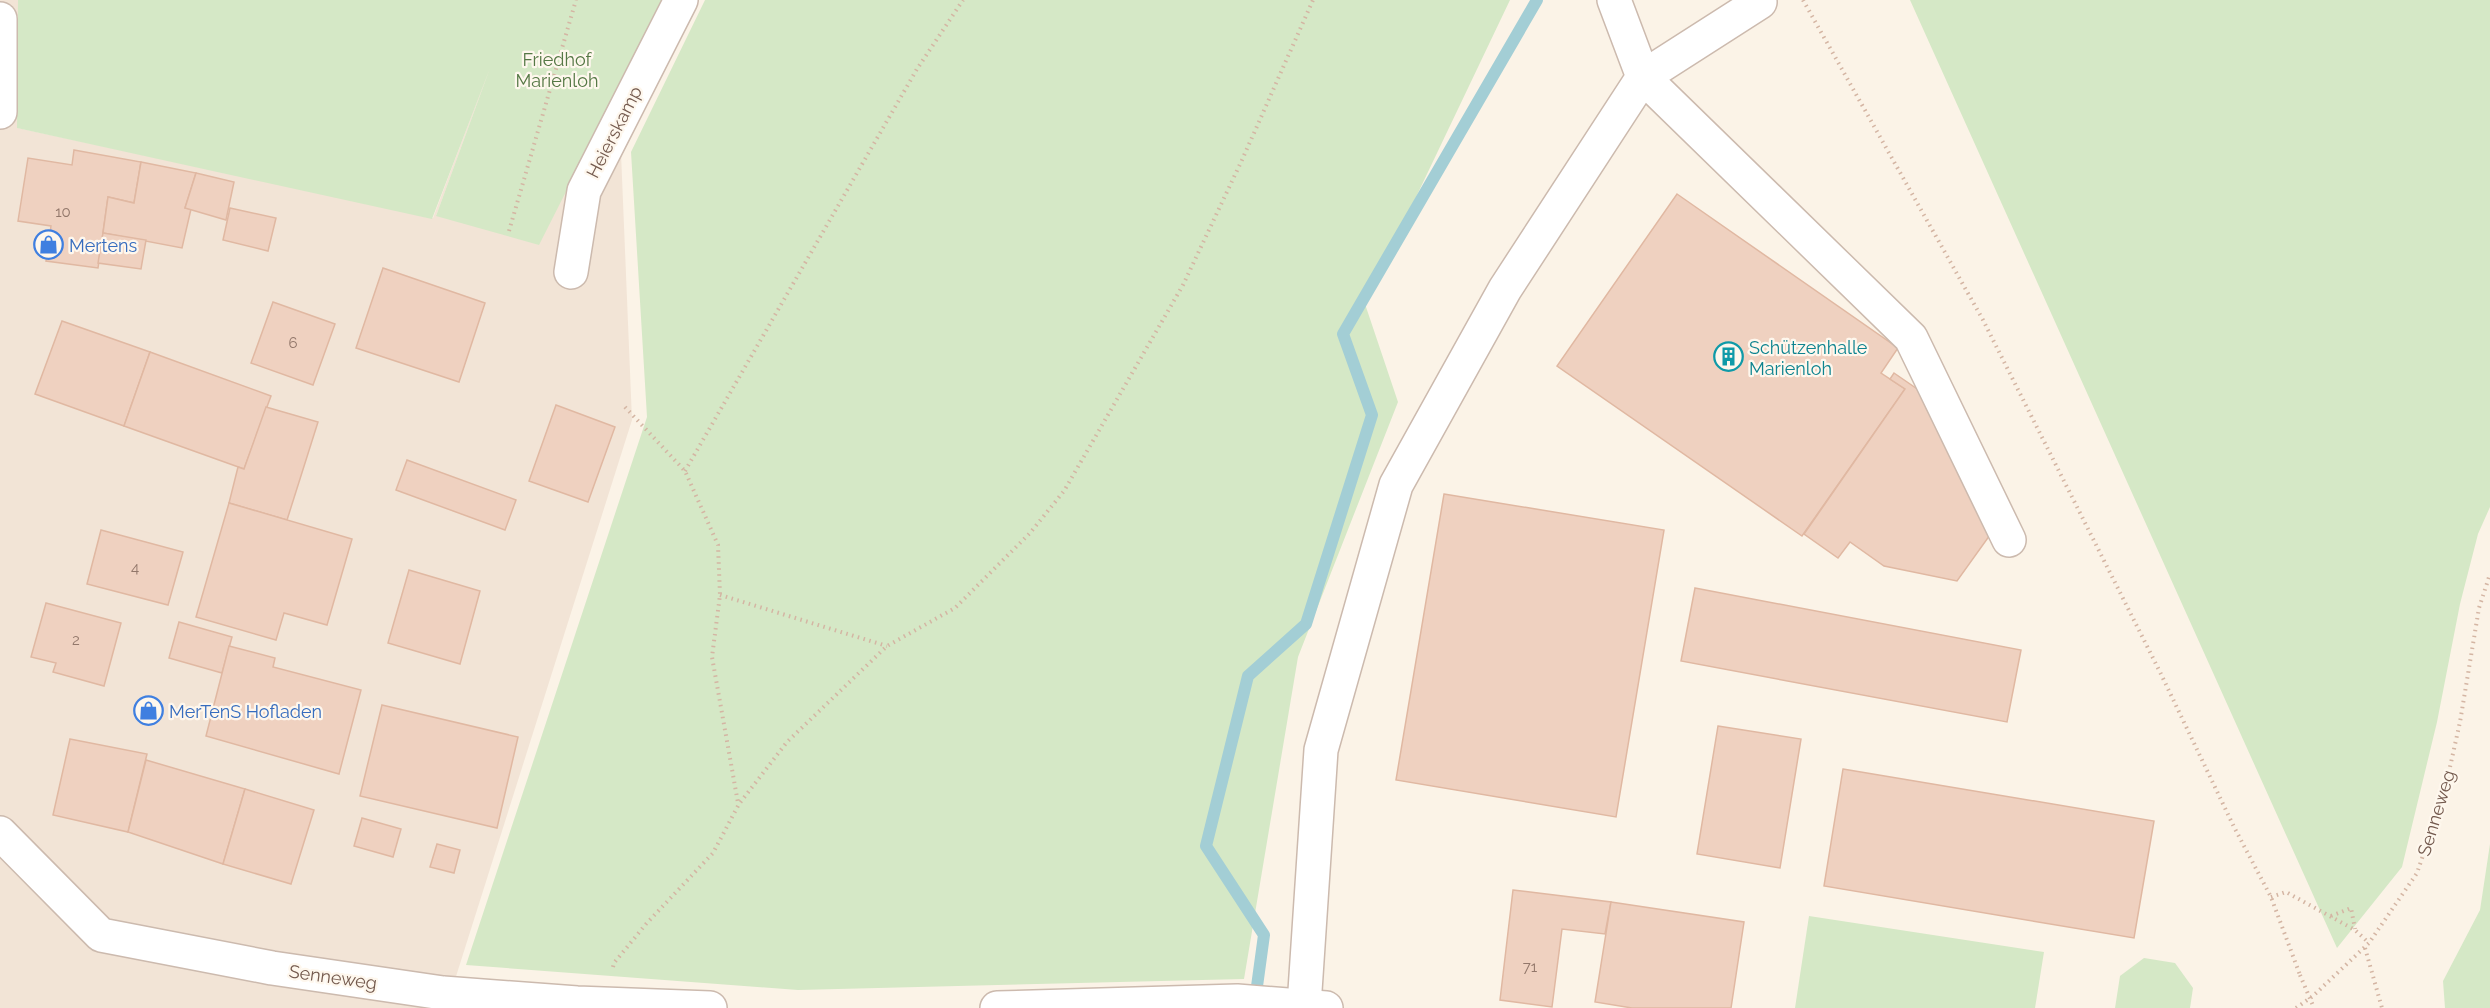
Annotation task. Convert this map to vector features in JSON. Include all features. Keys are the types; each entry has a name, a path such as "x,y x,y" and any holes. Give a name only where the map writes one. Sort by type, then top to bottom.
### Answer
{"street":[{"name":"Heierskamp","path":"571,272 584,191 681,0"},
{"path":"1614,0 1644,77 1911,338 2010,540"},
{"path":"997,1008 1237,1001 1302,1006 1322,750 1396,485 1505,289 1644,77 1760,2"},
{"path":"0,19 0,112"},
{"name":"Senneweg","path":"0,833 101,935 272,968 443,993 604,1004 711,1008"}],"path":[{"path":"509,231 576,0"},
{"path":"685,471 917,69 963,0"},
{"path":"604,1004 614,963 646,924 713,853 739,804 787,742 887,646 955,608 1030,533 1064,491 1182,285 1242,160 1313,0"},
{"path":"1803,0 1983,320 2160,672 2234,827 2271,897 2314,1008"},
{"path":"625,407 685,471 718,545 720,595 712,657 739,804"},
{"name":"Senneweg","path":"2296,1008 2313,996 2369,943 2417,873 2444,794 2460,722 2479,608 2490,574"},
{"path":"720,595 887,646"},
{"path":"2271,897 2286,892 2355,930 2369,943"},
{"path":"2330,916 2351,908 2355,930"},
{"path":"2364,948 2382,1008"}],"shaded area":[{"path":"0,0 18,0 18,128 433,218 515,0 436,216 663,0 621,153 632,420 446,1008 0,1008"}],"green space":[{"name":"Friedhof Marienloh","path":"18,0 663,0 539,245 436,216 490,68 432,219 17,128"},
{"path":"705,0 1510,0 1365,304 1398,402 1298,657 1244,979 798,990 466,965 647,417 631,152"},
{"path":"1910,0 2490,0 2490,507 2478,534 2460,604 2437,722 2402,867 2337,948"},
{"path":"2490,844 2490,1008 2445,1008 2443,981 2480,910"},
{"path":"1809,916 2044,952 2035,1008 1795,1008"},
{"path":"2144,958 2175,963 2193,988 2190,1008 2115,1008 2120,976"}],"building":[{"path":"74,150 141,162 134,203 108,197 98,268 46,261 51,226 18,221 28,158 72,165"},
{"path":"141,162 196,173 185,208 191,209 182,248 103,233 108,197 134,203"},
{"path":"196,173 234,182 226,220 185,208"},
{"name":"Schützenhalle Marienloh","path":"1677,194 1898,348 1881,373 1905,389 1802,536 1557,366"},
{"path":"230,208 276,218 268,251 223,240"},
{"path":"103,233 146,240 141,269 98,263"},
{"path":"383,268 485,303 459,382 356,348"},
{"path":"273,302 335,324 313,385 251,363"},
{"path":"62,321 150,352 124,426 35,394"},
{"path":"150,352 271,396 244,469 124,426"},
{"path":"1894,373 1923,393 1990,535 1957,581 1884,566 1850,542 1838,558 1804,534 1905,389 1890,379"},
{"path":"556,405 615,427 588,502 529,481"},
{"path":"266,407 318,422 287,520 229,503 238,467 244,469"},
{"path":"407,460 516,500 505,530 396,490"},
{"path":"1444,494 1664,530 1616,817 1396,780"},
{"path":"229,503 352,539 327,625 284,613 276,640 196,617"},
{"path":"101,530 183,552 168,605 87,584"},
{"path":"409,570 480,591 460,664 388,643"},
{"path":"1695,588 2021,650 2007,722 1681,661"},
{"path":"46,603 121,623 104,686 53,672 56,663 31,657"},
{"path":"179,622 232,637 222,673 169,658"},
{"path":"229,646 275,658 273,667 361,690 339,774 206,736"},
{"path":"382,705 518,737 497,828 360,796"},
{"path":"1718,726 1801,739 1780,868 1697,854"},
{"path":"70,739 147,754 128,832 53,815"},
{"path":"146,760 245,789 223,864 128,832"},
{"path":"1843,769 2154,821 2134,938 1824,886"},
{"path":"245,789 314,810 291,884 223,864"},
{"path":"362,818 401,829 393,857 354,846"},
{"path":"437,844 460,850 454,873 430,867"},
{"path":"1513,890 1611,902 1605,934 1562,929 1552,1007 1500,1000"},
{"path":"1611,902 1744,922 1731,1008 1632,1008 1595,1002"}],"waterway":[{"path":"1255,1001 1264,935 1206,846 1248,676 1306,624 1372,415 1343,334 1537,0"}],"place":[{"name":"Mertens","path":"48,245"},
{"name":"Schützenhalle Marienloh","path":"1728,357"},
{"name":"MerTenS Hofladen","path":"148,711"}]}
